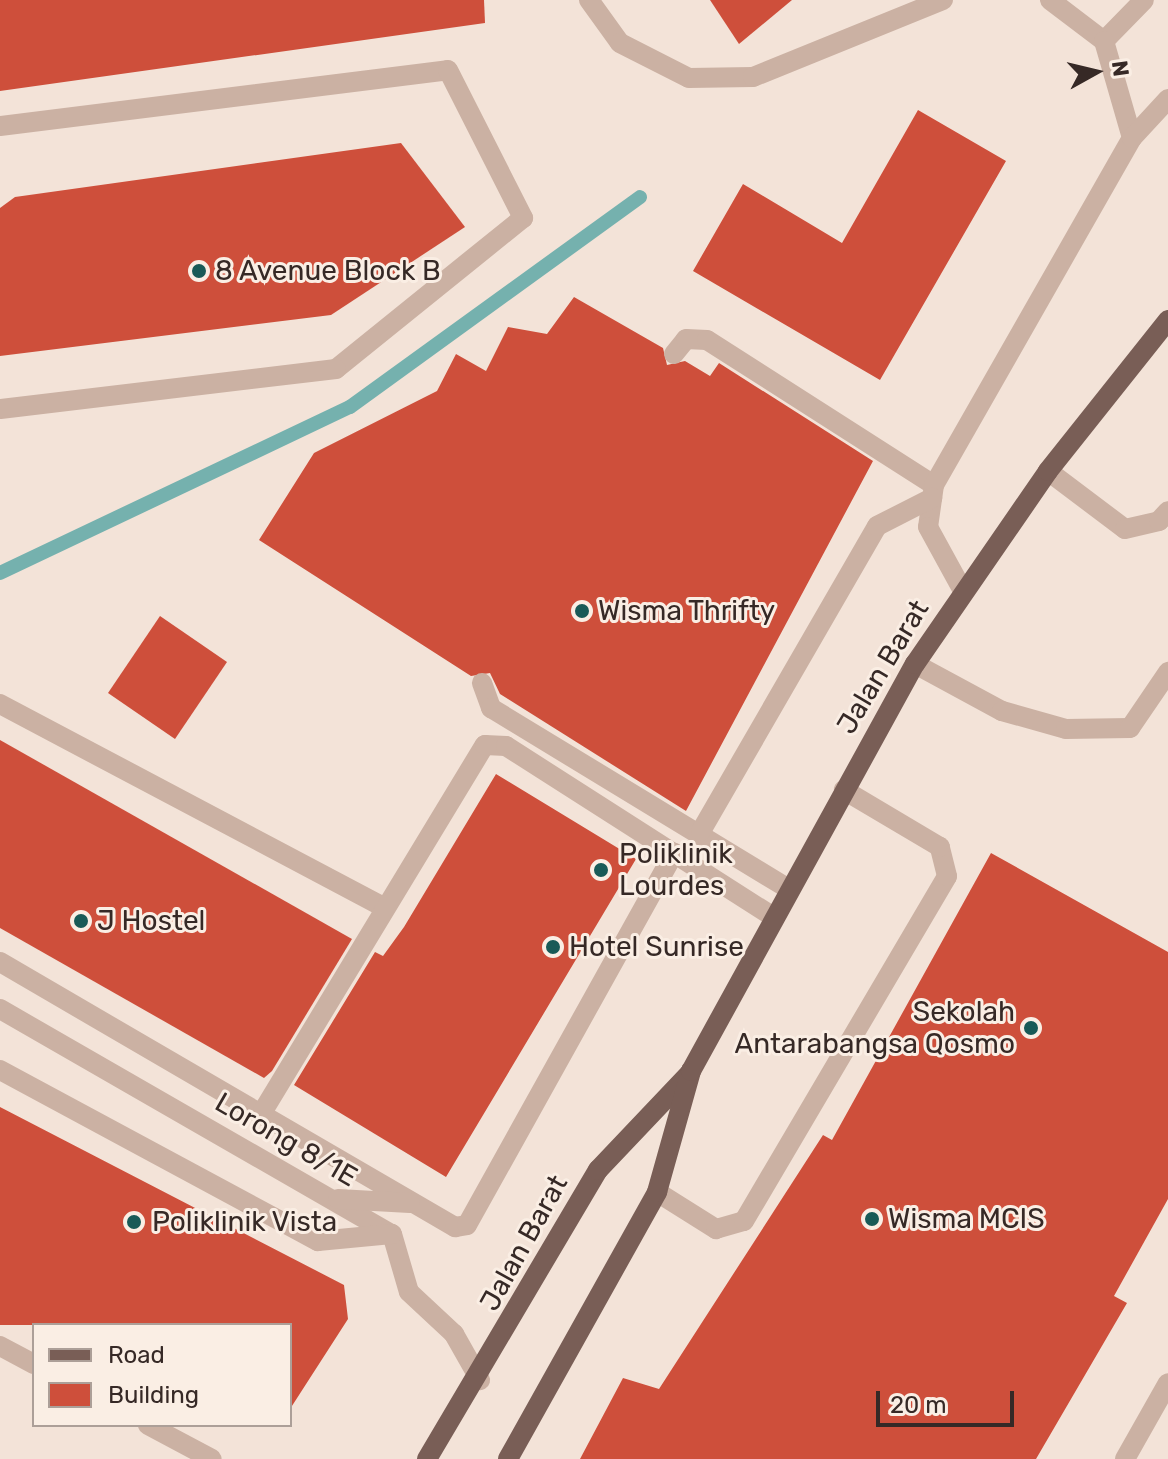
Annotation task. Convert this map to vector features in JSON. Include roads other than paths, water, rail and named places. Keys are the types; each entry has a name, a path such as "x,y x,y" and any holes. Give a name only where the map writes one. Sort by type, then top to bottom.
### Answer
{"main road":[{"name":"Jalan Barat","path":"508,1459 657,1192 691,1071 773,917 915,664 962,589 1048,471 1168,320"},
{"name":"Jalan Barat","path":"427,1459 480,1380 598,1170 691,1071"}],"street":[{"path":"589,0 620,43 689,78 753,77 943,0"},
{"path":"1050,0 1104,41 1132,138"},
{"path":"1104,41 1144,0"},
{"path":"0,126 448,70 523,218 336,369 0,409"},
{"path":"962,589 928,527 933,492 1132,138 1168,99"},
{"path":"674,354 686,339 707,340 933,492"},
{"path":"1048,471 1125,529 1159,521 1168,511"},
{"path":"701,831 877,526 933,492"},
{"path":"915,664 1002,711 1066,729 1130,728 1168,672"},
{"path":"482,683 491,708 701,831 789,889"},
{"path":"0,704 383,907"},
{"path":"263,1111 477,752 495,743 773,917"},
{"path":"657,1192 716,1229 744,1221 947,876 940,847 844,790"},
{"path":"0,962 263,1111 455,1227 477,1215 674,853"},
{"name":"Lorong 8/1E","path":"0,1009 392,1234"},
{"path":"0,1070 318,1241 392,1234 409,1292 454,1334 480,1380"},
{"path":"334,1199 414,1203"},
{"path":"0,1346 32,1363"},
{"path":"1125,1459 1168,1383"},
{"path":"152,1427 212,1459"}],"waterway":[{"path":"0,573 350,407 640,197"}],"place":[{"name":"8 Avenue Block B","path":"199,271"},
{"name":"Wisma Thrifty","path":"582,611"},
{"name":"Poliklinik Lourdes","path":"601,870"},
{"name":"J Hostel","path":"81,921"},
{"name":"Hotel Sunrise","path":"553,947"},
{"name":"Sekolah Antarabangsa Qosmo","path":"1031,1028"},
{"name":"Wisma MCIS","path":"872,1219"},
{"name":"Poliklinik Vista","path":"134,1222"}]}
